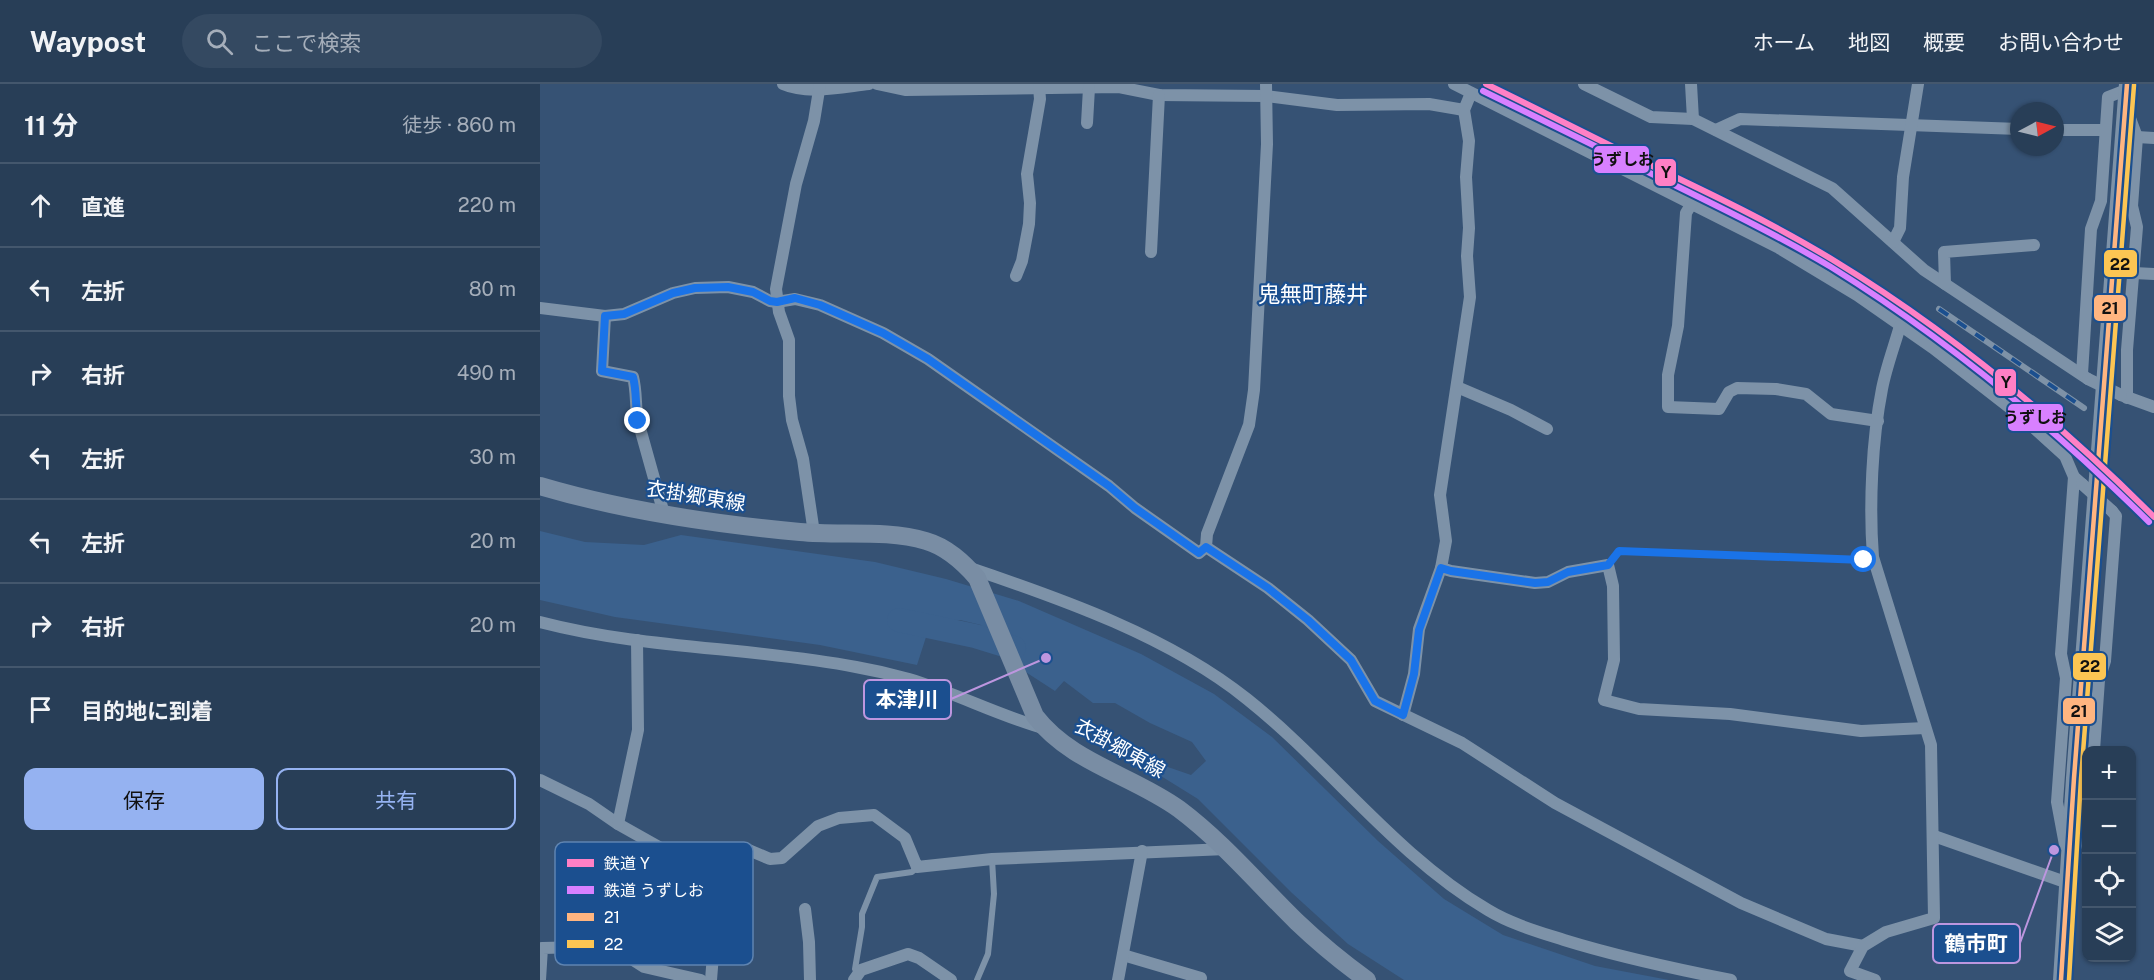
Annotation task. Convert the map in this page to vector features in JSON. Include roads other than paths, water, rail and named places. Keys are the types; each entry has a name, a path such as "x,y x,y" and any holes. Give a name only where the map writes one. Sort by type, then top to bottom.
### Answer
{"main road":[{"name":"衣掛郷東線","path":"540,486 608,504 766,529 886,535 917,539 942,547 973,573 1040,723 1095,764 1154,792 1210,834 1299,924 1343,963 1367,980"}],"street":[{"path":"783,84 792,88 869,84"},
{"path":"877,84 905,90 1044,86 1119,87 1159,95 1266,90 1337,105 1429,104 1464,110"},
{"path":"1454,84 1692,203 1789,254 1857,295 1933,348 2024,418 2065,456 2078,481 2116,516 2105,662 2099,680 2094,746"},
{"path":"1584,84 1651,117 1693,119 1832,188 1924,270 2085,377 2124,397 2154,407"},
{"path":"1691,84 1693,119"},
{"path":"1893,242 1900,228 1903,177 1918,84"},
{"path":"814,533 802,459 792,420 789,396 789,340 777,302 778,275 793,195 814,121 820,86"},
{"path":"1016,276 1022,261 1029,224 1030,203 1027,174 1044,86"},
{"path":"1088,123 1089,88"},
{"path":"540,308 605,316 624,314 673,293 695,288 728,287 753,292 770,301 777,302 795,298 820,305 883,333 928,359 1065,454 1199,553 1206,547 1207,534 1249,424 1254,390 1267,155 1266,90"},
{"path":"2085,377 2091,229 2101,201 2108,97 2126,92"},
{"path":"2124,397 2134,273 2136,227 2132,206 2137,137 2126,92"},
{"path":"2061,980 2126,92"},
{"path":"1403,715 1414,674 1419,630 1441,568 1446,541 1440,495 1470,297 1466,177 1469,141 1464,110 1471,93"},
{"path":"1151,252 1159,95"},
{"path":"1716,130 1740,119 2010,129"},
{"path":"2064,130 2104,130"},
{"path":"2137,137 2154,138"},
{"path":"1692,203 1686,213 1680,304 1668,375 1668,406 1719,409 1729,392 1737,388 1776,389 1806,394 1831,414 1878,422"},
{"path":"1945,284 1944,252 2034,245"},
{"path":"2134,273 2154,274"},
{"path":"605,316 602,371 633,377 637,391 638,421 664,513"},
{"path":"1875,980 1850,971 1863,946 1886,932 1934,918 1931,745 1873,557 1871,537 1874,462 1882,388 1900,326"},
{"path":"1457,387 1512,410 1547,429"},
{"path":"2069,875 2057,802 2066,678 2061,654 2078,481"},
{"path":"1206,547 1268,588 1308,620 1351,660 1375,701 1462,743 1554,803 1741,903 1826,939 1863,946"},
{"path":"1441,568 1535,583 1548,582 1568,572 1608,565 1613,586 1614,660 1604,700 1639,709 1730,714 1861,731 1925,728"},
{"path":"973,573 1031,590 1144,635 1198,665 1246,698 1300,746 1416,857 1452,886 1490,911 1534,930 1598,950 1731,980"},
{"path":"540,622 637,640 856,667 909,680 1015,721 1040,723"},
{"path":"618,824 638,730 637,640"},
{"path":"540,780 589,804 650,842"},
{"path":"753,852 770,860 782,858 818,826 839,818 874,815 905,838 916,867 1142,851 1226,849"},
{"path":"2069,875 2082,825"},
{"path":"1934,836 2069,875"},
{"path":"1118,980 1142,851"},
{"path":"805,909 810,980"},
{"path":"540,980 541,948"},
{"path":"855,976 861,970 908,954 919,958 951,980"},
{"path":"1123,955 1181,976 1201,978"},
{"path":"641,965 694,979"},
{"path":"711,980 712,965"}],"lane":[{"path":"977,980 988,954 994,894 992,860"},
{"path":"855,976 862,914 878,877 912,872 916,867"}],"water":[{"path":"540,531 585,542 644,545 681,535 875,562 946,579 1019,601 1141,654 1214,694 1272,737 1378,841 1444,899 1503,935 1595,966 1669,980 1404,980 1348,944 1292,893 1198,799 1140,763 1165,766 1191,775 1206,761 1192,742 1150,723 1115,703 1093,703 1064,681 1055,691 987,647 981,625 960,620 934,623 926,637 917,665 820,645 615,617 540,600"}],"waterway":[{"path":"899,620 975,636 1014,648"}],"railway":[{"path":"1939,309 2084,408"}],"rail line":[{"name":"Y","path":"1486,84 1719,198 1811,247 1877,288 1961,347 2041,412 2154,517"},
{"name":"うずしお","path":"1483,91 1699,197 1831,267 1916,324 1997,386 2075,452 2149,522"}],"place":[{"name":"本津川","path":"1046,658"},
{"name":"鶴市町","path":"2054,850"}],"district":[{"name":"鬼無町藤井","path":"1313,294"}]}
